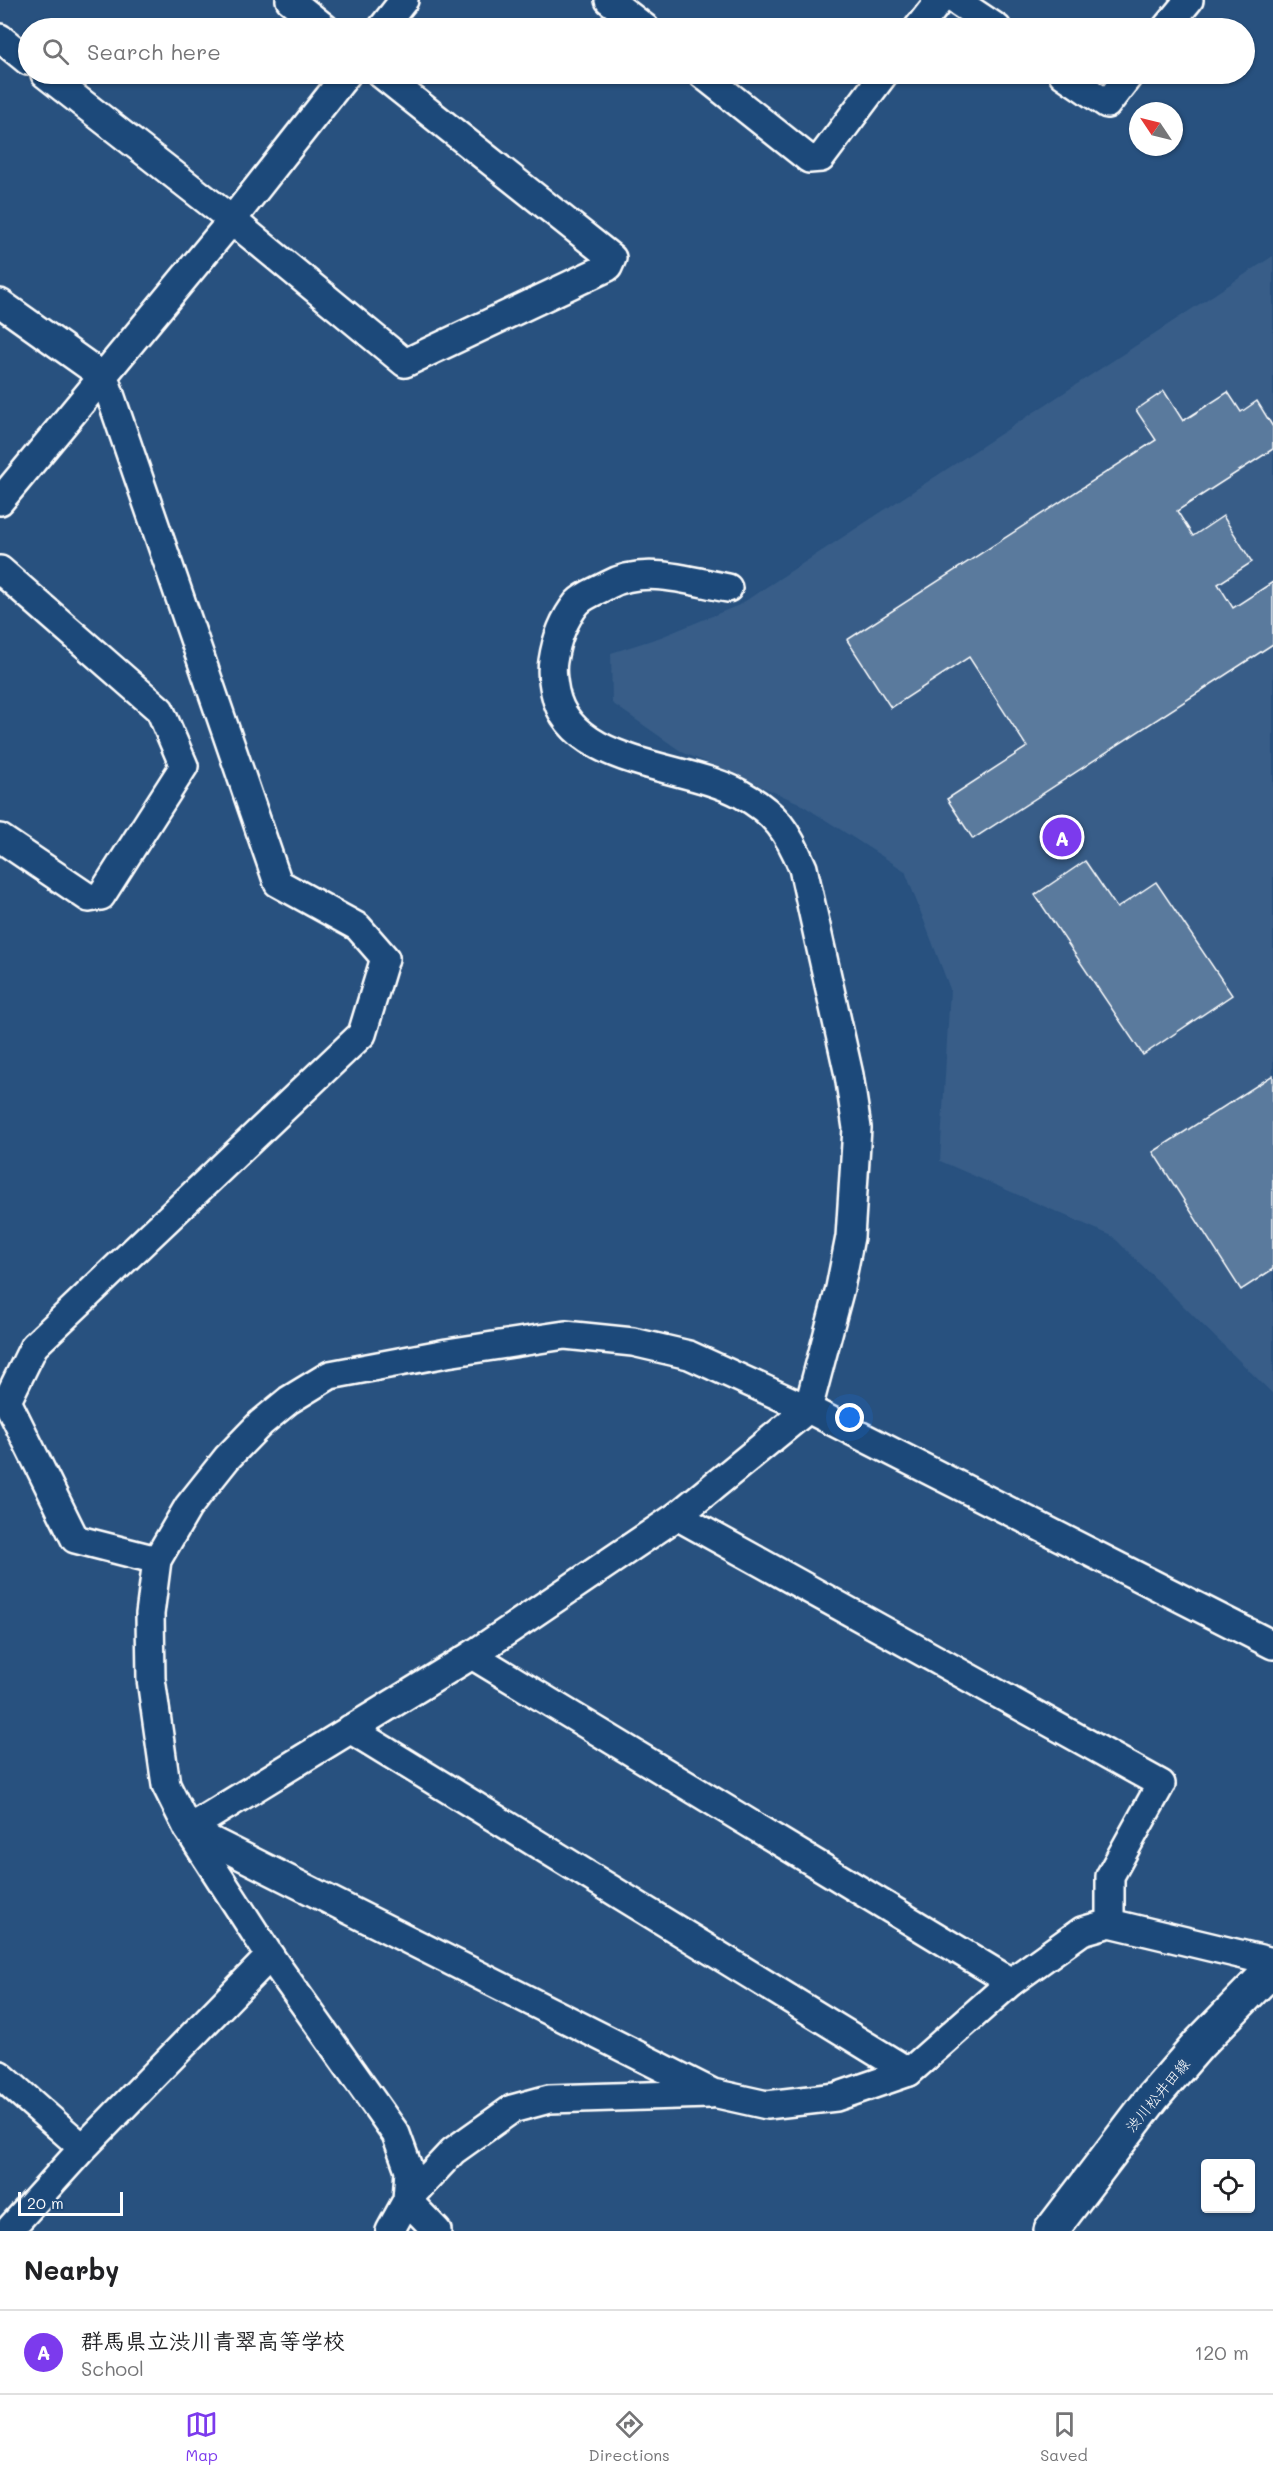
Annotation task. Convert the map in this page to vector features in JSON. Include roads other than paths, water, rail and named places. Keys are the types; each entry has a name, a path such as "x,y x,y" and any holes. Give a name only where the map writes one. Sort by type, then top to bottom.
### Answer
{"main road":[{"name":"渋川松井田線","path":"1052,2231 1153,2097 1199,2044 1273,1968"}],"street":[{"path":"290,0 312,18"},
{"path":"390,18 404,0"},
{"path":"609,0 632,18"},
{"path":"926,18 940,0"},
{"path":"955,0 982,18"},
{"path":"1174,18 1188,0"},
{"path":"0,38 18,52"},
{"path":"58,84 232,220 405,363 608,267 612,258 394,84"},
{"path":"0,501 232,220 339,84"},
{"path":"715,84 809,159 821,158 876,84"},
{"path":"1077,84 1107,104 1123,84"},
{"path":"0,303 104,377 278,883 358,927 385,958 362,1034 34,1346 7,1401 75,1539 157,1560"},
{"path":"0,570 160,710 184,766 101,896 89,898 0,838"},
{"path":"188,1829 472,1655 677,1516 808,1409 840,1288 850,1237 857,1128 849,1075 803,868 790,837 771,814 741,794 712,780 618,755 581,735 558,706 551,672 556,640 578,602 615,581 650,574 728,588"},
{"path":"437,2231 407,2200 409,2170 396,2134 270,1956 188,1829 166,1785 151,1679 150,1614 157,1560 188,1508 227,1458 261,1423 289,1400 330,1376 447,1353 565,1335 633,1342 688,1355 808,1409 1273,1645"},
{"path":"677,1516 1161,1784 1110,1876 1110,1923"},
{"path":"472,1655 1011,1982"},
{"path":"350,1729 909,2072"},
{"path":"188,1829 712,2094"},
{"path":"390,2231 407,2200 453,2151 512,2109 549,2099 712,2094 767,2106 836,2097 909,2072 1011,1982 1082,1931 1110,1923 1273,1962"},
{"path":"8,2231 83,2148 270,1956"},
{"path":"0,2075 83,2148"}],"place":[{"name":"群馬県立渋川青翠高等学校","path":"1062,837"}]}
